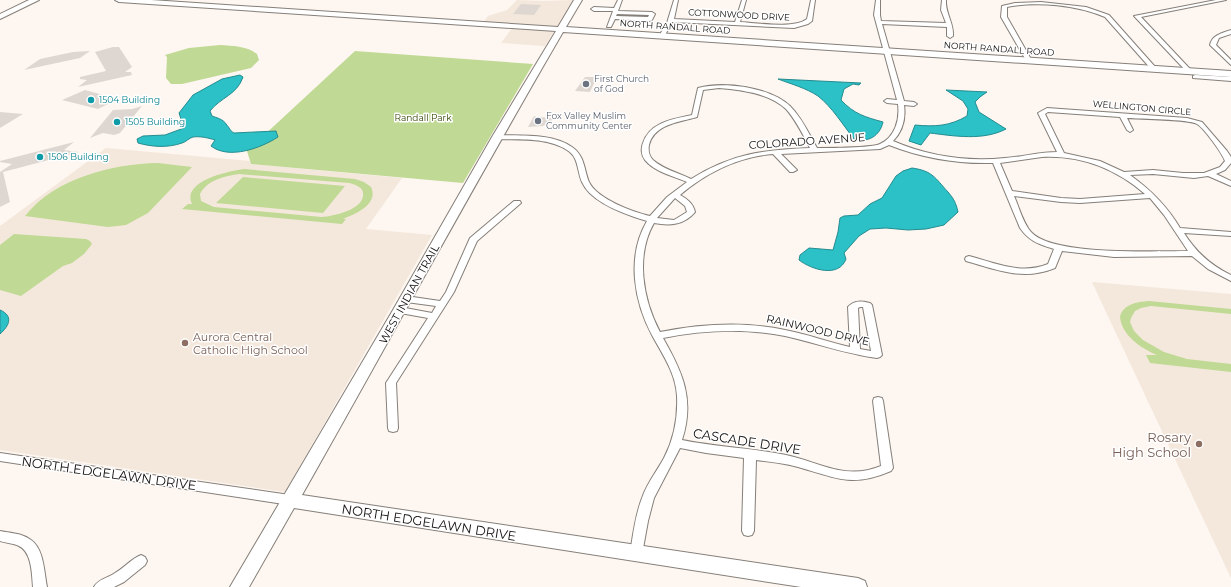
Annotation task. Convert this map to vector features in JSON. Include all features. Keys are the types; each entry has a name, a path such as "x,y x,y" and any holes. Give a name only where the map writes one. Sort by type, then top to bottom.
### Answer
{"main road":[{"path":"0,17 35,0"},
{"name":"NORTH RANDALL ROAD","path":"118,0 662,36 673,28 887,51 1154,69 1192,74 1231,74"},
{"name":"WEST INDIAN TRAIL","path":"239,587 403,304 497,137 578,0"},
{"name":"NORTH EDGELAWN DRIVE","path":"290,500 858,587"}],"street":[{"path":"609,26 620,0"},
{"path":"662,36 673,28 676,0"},
{"path":"737,24 744,0"},
{"name":"COTTONWOOD DRIVE","path":"673,28 737,24 785,26 806,23 812,17 813,0"},
{"path":"878,0 877,15 902,103 902,112 897,133 888,142 920,154 951,159 996,161 1020,160 1041,155 1061,154 1086,158 1106,165 1122,174 1152,196 1162,207 1194,253 1213,269 1231,278"},
{"path":"944,0 943,11 951,32 950,36"},
{"path":"1078,0 1082,7"},
{"path":"1192,74 1138,16 1224,0"},
{"path":"1029,61 1004,17 1005,6 1019,2 1082,7 1096,10 1107,16 1154,69"},
{"path":"594,9 614,13 650,19 652,14 614,13"},
{"path":"879,22 948,25"},
{"path":"1229,60 1213,45 1214,40 1217,37 1231,32"},
{"name":"NORTH RANDALL ROAD","path":"1192,74 1231,79"},
{"path":"692,182 657,166 647,158 645,148 648,138 655,130 667,123 695,116 700,89 707,86 742,89 763,94 775,99 788,107 815,150"},
{"path":"888,101 914,104"},
{"name":"WELLINGTON CIRCLE","path":"1061,154 1041,113 1047,110 1187,120 1200,124 1226,152 1229,161 1224,168 1210,174 1193,175 1152,172 1122,174"},
{"path":"1122,115 1130,130"},
{"path":"497,137 510,138 512,141 548,141 568,148 580,158 582,172 589,188 603,200 620,209 664,222 675,222 685,218 691,212 685,201 675,195"},
{"name":"COLORADO AVENUE","path":"636,554 643,510 651,489 676,443 681,422 682,393 676,368 649,319 643,303 638,273 642,245 652,219 675,195 692,182 730,161 748,155 775,152 880,147 888,142"},
{"path":"775,152 793,170"},
{"path":"996,161 1024,228 1029,235 1040,242 1058,248 1114,254 1194,253"},
{"path":"1210,174 1231,184"},
{"path":"1010,193 1080,201 1152,196"},
{"path":"393,428 391,383 456,280 473,240 517,203"},
{"path":"1178,230 1231,234"},
{"path":"969,259 1019,272 1031,272 1044,270 1052,266 1058,248"},
{"path":"403,304 442,304"},
{"path":"403,304 434,316"},
{"name":"RAINWOOD DRIVE","path":"658,336 703,328 753,328 786,334 855,352 877,355 867,305 858,304 854,307 855,352"},
{"name":"CASCADE DRIVE","path":"676,443 797,462 830,473 853,478 874,475 887,468 878,401"},
{"path":"748,531 750,455"},
{"name":"NORTH EDGELAWN DRIVE","path":"0,457 290,500"},
{"path":"0,536 12,538 27,544 34,556 40,587"},
{"path":"101,587 119,578 141,561"}],"shaded area":[{"path":"517,0 573,0 557,27 483,23 488,16 507,10"},
{"path":"513,27 555,30 545,46 501,43"},
{"name":"Aurora Central Catholic High School","path":"106,148 250,161 251,164 402,178 366,229 432,235 285,492 0,450 0,226"},
{"name":"Rosary High School","path":"1092,282 1231,294 1231,578 1105,310"}],"green space":[{"path":"220,45 249,49 257,54 259,60 251,68 182,84 171,84 166,78 167,57 165,55 189,48"},
{"name":"Randall Park","path":"355,51 533,64 463,183 251,164 247,151"},
{"path":"158,163 192,167 148,213 126,225 108,227 25,216 37,203 68,183 104,170 122,166"},
{"path":"244,169 355,179 364,182 371,187 373,193 372,198 365,208 343,219 346,219 342,224 182,209 188,204 192,204 190,196 193,189 200,183 218,175","holes":["239,174 349,183 358,186 363,191 362,199 359,204 347,211 322,217 214,207 201,201 200,194 203,189 212,182 228,176"]},
{"path":"243,177 345,186 323,213 216,203"},
{"path":"14,234 86,239 92,244 84,254 72,263 63,266 21,296 0,290 0,245"},
{"path":"1149,301 1231,309 1231,314 1151,306 1135,311 1130,322 1134,331 1143,340 1164,352 1187,359 1231,364 1231,372 1150,363 1146,355 1157,355 1145,349 1128,336 1124,330 1120,317 1127,306"}],"water":[{"path":"240,75 243,77 237,88 214,106 210,111 212,116 223,121 234,133 276,131 278,137 263,145 245,151 236,152 218,150 211,146 215,140 201,137 193,137 177,145 154,146 138,143 137,139 143,136 165,135 184,128 179,113 193,95 222,79"},
{"path":"778,79 861,83 859,85 853,84 844,89 841,100 851,109 860,114 883,122 881,127 876,135 869,139 854,139 833,111 818,96 803,88"},
{"path":"946,90 987,92 975,102 979,112 1006,129 988,135 968,137 930,133 921,145 909,141 915,125 929,126 948,124 967,116 968,109 963,101"},
{"path":"912,168 925,171 933,176 948,192 956,204 958,212 944,225 926,229 908,230 886,228 870,229 859,236 844,253 846,259 843,265 838,269 818,269 804,264 799,260 800,255 809,248 833,250 840,218 844,216 858,215 870,204 882,198 896,176 903,171"},
{"path":"0,310 7,315 9,321 6,328 0,334"}],"building":[{"path":"521,4 541,5 534,15 513,14"},
{"path":"113,47 119,47 132,67 125,72 131,72 132,75 78,87 87,80 80,79 80,77 106,71 95,52"},
{"path":"90,51 80,58 24,70 40,59 73,52"},
{"name":"First Church of God","path":"585,77 597,77 590,92 575,91"},
{"name":"1504 Building","path":"85,90 118,99 98,109 62,100"},
{"name":"1505 Building","path":"142,106 120,133 114,135 103,133 90,138 113,110 132,109"},
{"path":"0,112 23,114 0,128"},
{"name":"Fox Valley Muslim Community Center","path":"534,116 555,118 543,126 528,127"},
{"name":"1506 Building","path":"74,142 64,150 79,152 3,172 10,202 0,207 0,172 12,164 0,161"}],"place":[{"name":"First Church of God","path":"586,84"},
{"name":"1504 Building","path":"91,100"},
{"name":"Fox Valley Muslim Community Center","path":"538,121"},
{"name":"1505 Building","path":"117,122"},
{"name":"1506 Building","path":"40,157"},
{"name":"Aurora Central Catholic High School","path":"185,343"},
{"name":"Rosary High School","path":"1199,444"}]}
